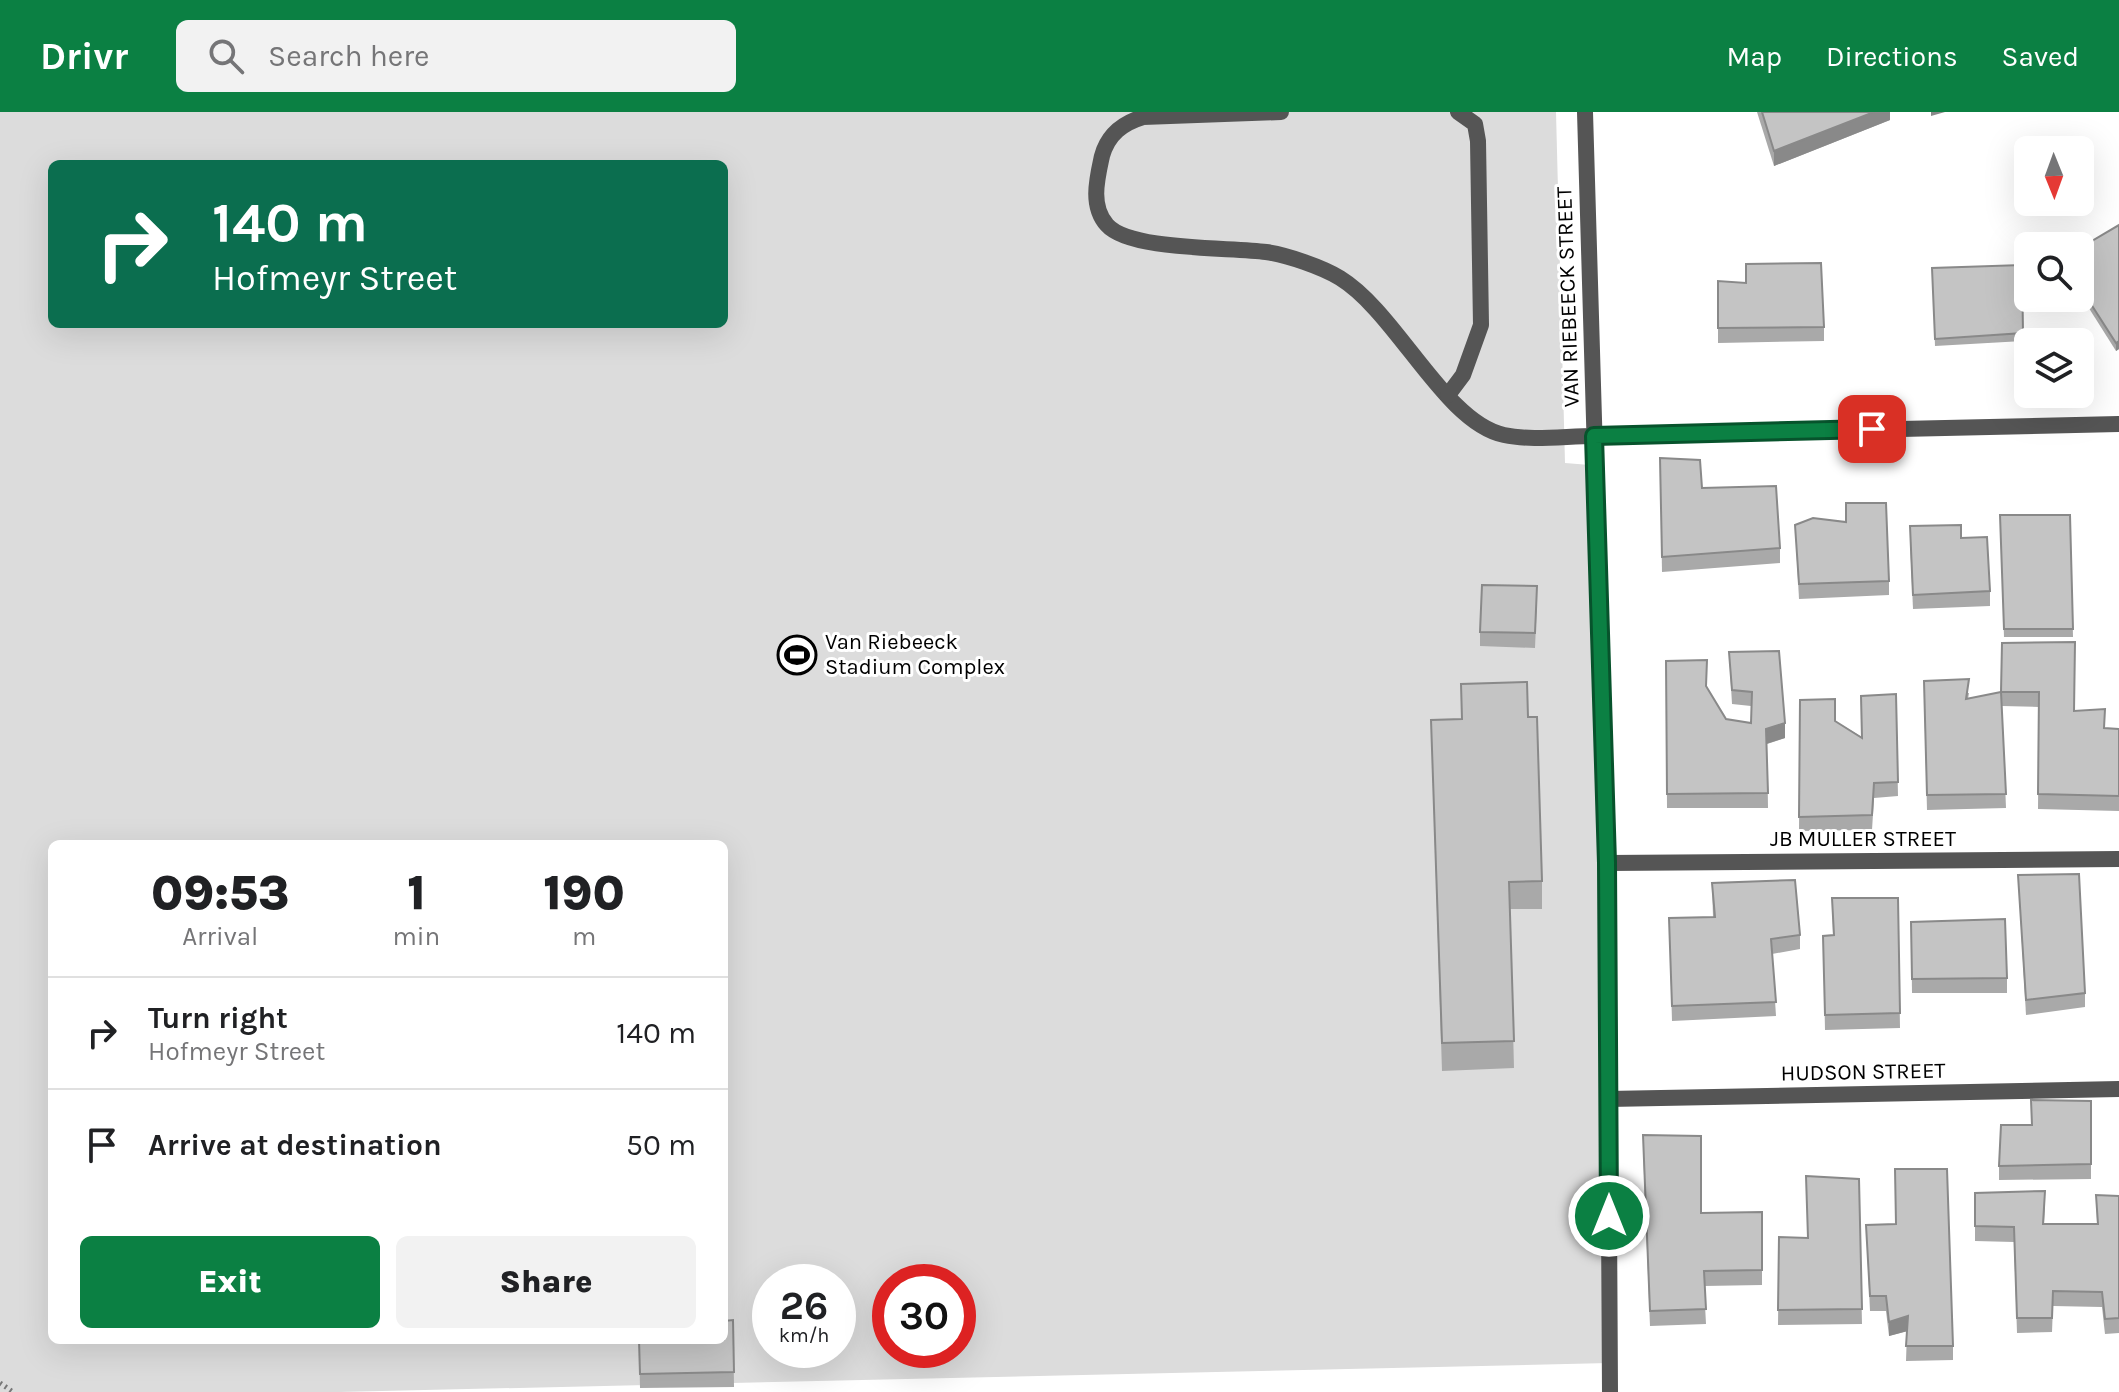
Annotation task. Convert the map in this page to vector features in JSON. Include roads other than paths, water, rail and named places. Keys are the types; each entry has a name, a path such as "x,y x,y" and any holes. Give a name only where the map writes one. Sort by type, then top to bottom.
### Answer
{"street":[{"path":"1281,112 1143,117 1125,122 1104,148 1096,182 1097,206 1105,223 1130,239 1270,252 1339,277 1383,315 1470,418 1506,436 2119,424"},
{"path":"1448,395 1463,375 1481,325 1478,141 1475,124 1458,112"},
{"name":"VAN RIEBEECK STREET","path":"1585,112 1607,863 1610,1392"},
{"name":"JB MULLER STREET","path":"1607,863 2119,859"},
{"name":"HUDSON STREET","path":"1608,1099 2119,1089"}],"place":[{"name":"Van Riebeeck Stadium Complex","path":"797,655"}]}
